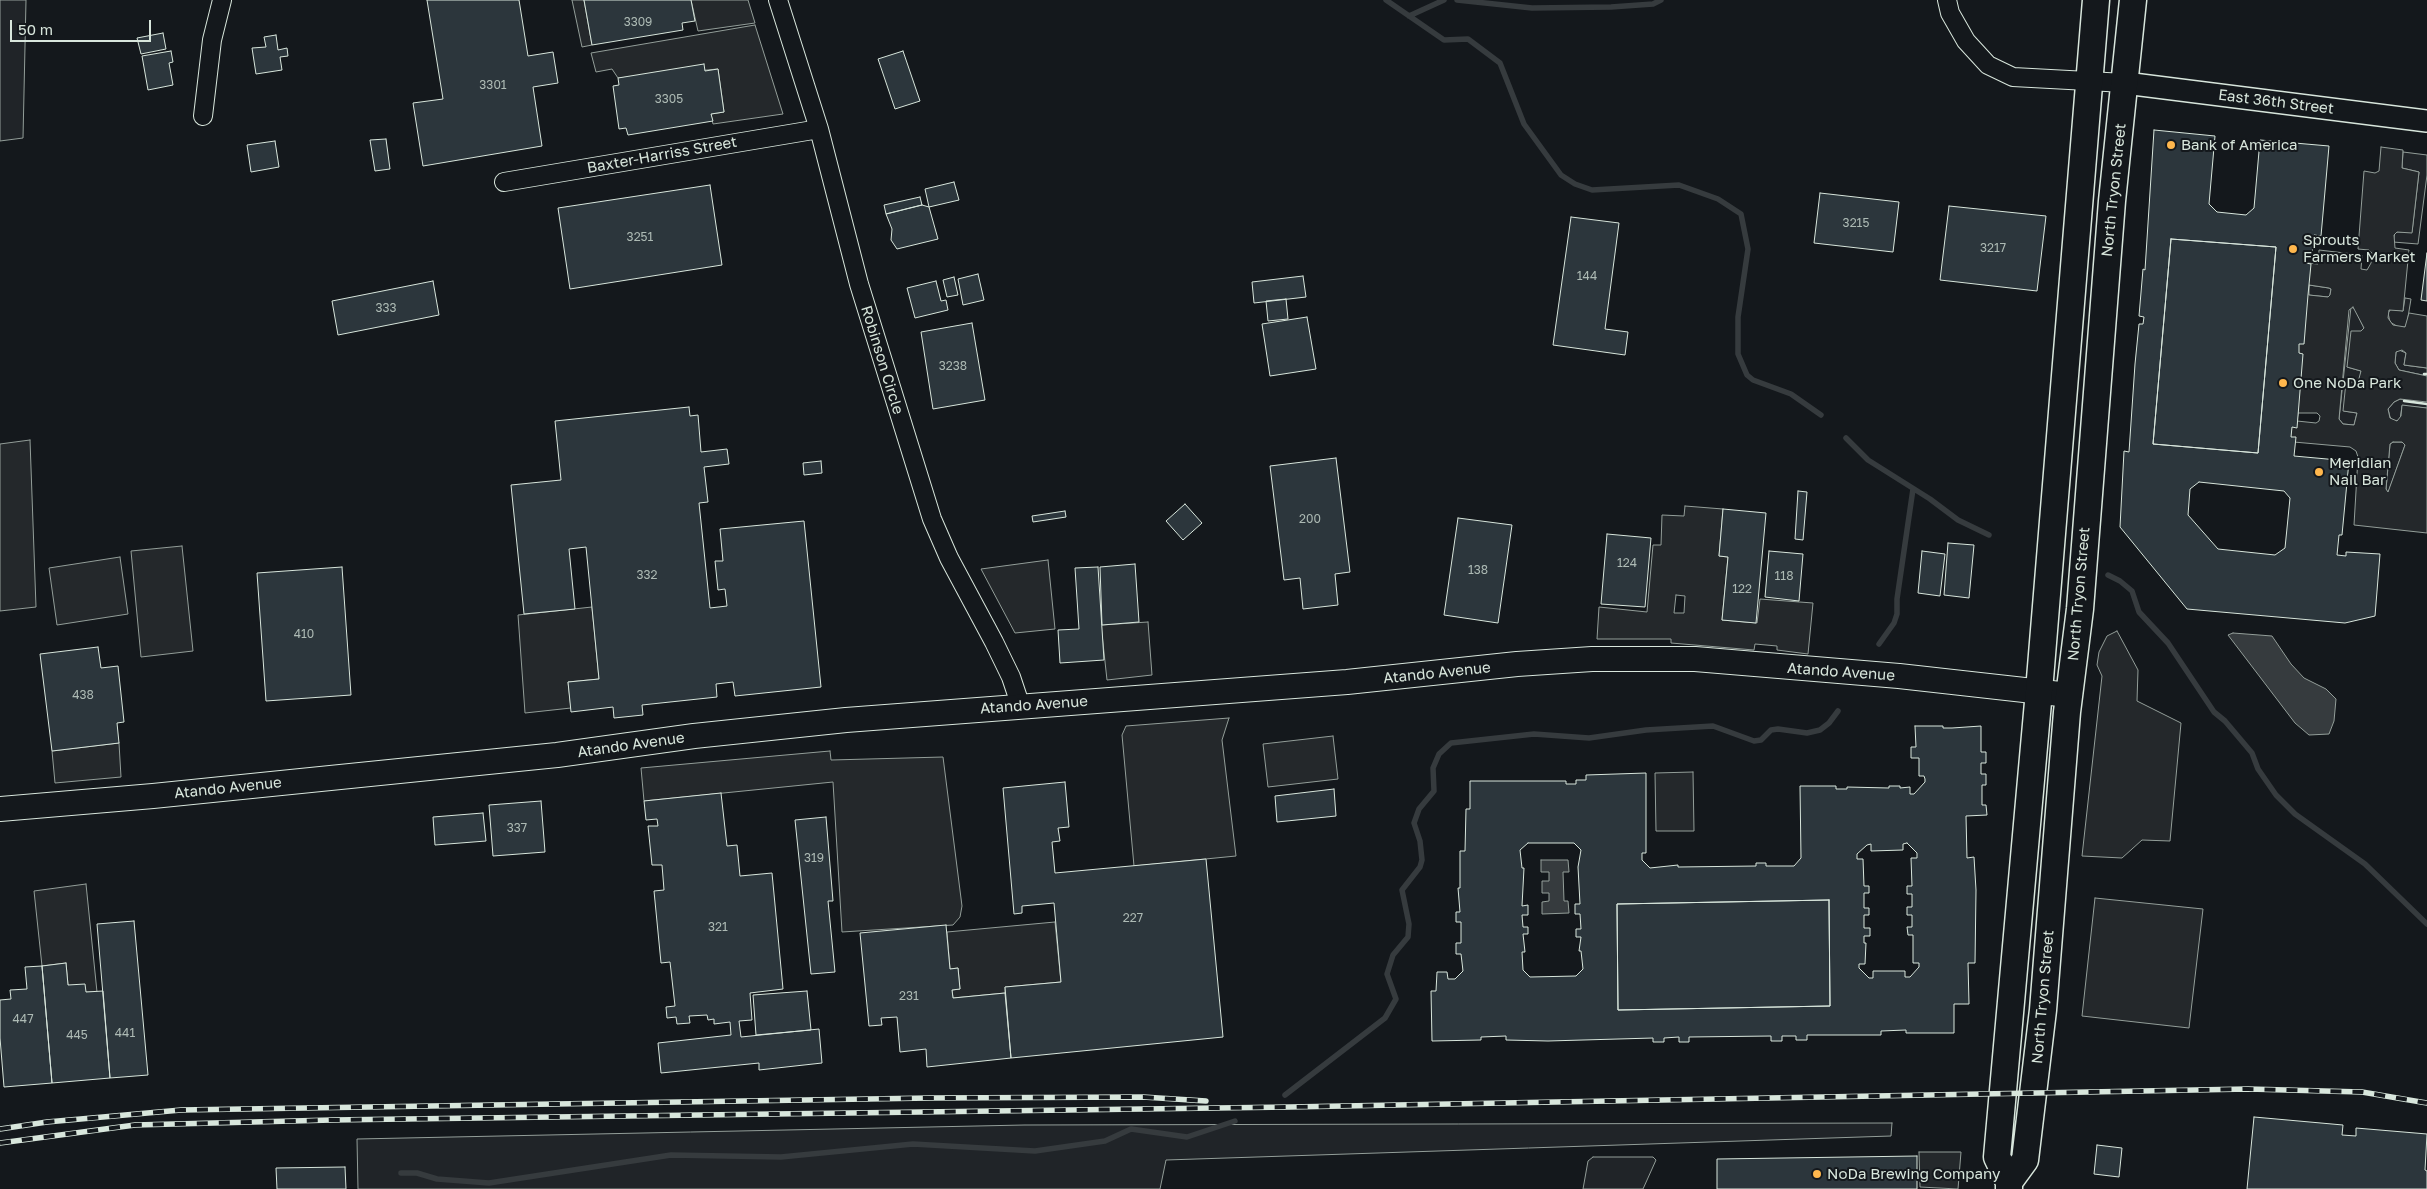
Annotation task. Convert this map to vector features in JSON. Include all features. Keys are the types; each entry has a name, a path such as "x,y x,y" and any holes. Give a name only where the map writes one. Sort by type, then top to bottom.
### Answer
{"main road":[{"name":"North Tryon Street","path":"2009,1185 1997,1157 2040,692 2096,0"},
{"name":"North Tryon Street","path":"2009,1185 2025,1160 2034,1093 2069,695 2080,609 2112,202 2133,0"},
{"name":"Atando Avenue","path":"0,809 153,796 541,756 694,736 846,720 1347,682 1517,664 1592,659 1695,659 1899,676 2069,695"}],"street":[{"path":"203,116 212,40 222,0"},
{"name":"Robinson Circle","path":"778,0 819,129 859,284 932,519 949,558 998,651 1021,707"},
{"path":"1947,0 1950,13 1966,42 1988,65 2013,77 2125,83"},
{"name":"East 36th Street","path":"2125,83 2427,121"},
{"name":"Baxter-Harriss Street","path":"504,182 819,129"}],"shaded area":[{"path":"0,0 26,0 23,138 0,141"},
{"path":"572,0 584,0 592,45 582,47"},
{"path":"691,0 748,0 755,23 698,31"},
{"path":"755,25 783,114 713,124 711,114 724,112 718,69 618,78 612,69 596,72 591,53"},
{"path":"2381,147 2403,150 2402,168 2419,172 2412,233 2397,232 2394,235 2395,248 2409,250 2403,311 2389,310 2388,318 2393,325 2405,327 2409,313 2427,316 2427,368 2404,365 2406,353 2402,350 2396,352 2395,363 2399,370 2427,376 2427,402 2400,399 2394,402 2388,409 2390,418 2397,421 2401,416 2402,405 2427,408 2427,533 2354,525 2358,457 2356,451 2350,447 2260,439 2275,260 2318,264 2319,250 2362,255 2361,269 2367,270 2371,263 2372,253 2369,250 2358,249 2364,171 2375,173 2379,171","holes":["2309,285 2331,289 2328,297 2309,295","2353,307 2364,328 2361,331 2351,331 2347,367 2361,371 2358,382 2346,382 2343,411 2357,413 2354,425 2343,424 2339,419 2349,310","2298,413 2317,413 2320,416 2319,421 2316,423 2297,421","2402,442 2405,445 2388,492 2386,489 2390,444"]},
{"path":"2403,152 2427,155 2427,175 2418,244 2393,242 2395,232 2412,232 2419,172 2402,168"},
{"path":"2309,285 2329,288 2331,289 2330,295 2328,297 2308,295"},
{"path":"2405,298 2411,299 2407,323 2405,327 2400,328 2390,322 2388,313 2391,309 2403,311"},
{"path":"2351,307 2355,309 2364,328 2347,367 2361,371 2360,379 2344,411 2357,413 2354,425 2343,424 2339,419"},
{"path":"2399,350 2406,353 2404,365 2427,368 2427,376 2399,370 2395,363 2396,352"},
{"path":"2400,399 2427,404 2427,408 2402,406 2400,420 2394,421 2390,417 2388,409 2394,402"},
{"path":"30,440 36,607 0,611 0,444"},
{"path":"2402,442 2405,445 2388,493 2386,489 2390,444"},
{"path":"1685,506 1723,509 1719,556 1728,557 1722,620 1757,623 1760,599 1813,603 1808,654 1777,650 1777,646 1755,644 1754,650 1671,643 1671,639 1597,639 1599,607 1647,612 1653,545 1661,545 1662,515 1684,516","holes":["1676,595 1685,596 1684,613 1674,613"]},
{"path":"182,546 193,651 141,657 131,551"},
{"path":"120,557 128,614 57,625 49,568"},
{"path":"1048,560 1055,629 1015,633 981,569"},
{"path":"592,607 599,679 568,682 571,708 525,713 518,615"},
{"path":"1148,622 1152,675 1107,680 1101,625"},
{"path":"2117,631 2138,670 2137,701 2181,723 2170,841 2142,840 2122,858 2082,856 2102,676 2097,665 2099,652 2107,636"},
{"path":"2233,633 2272,636 2291,664 2304,678 2326,689 2336,699 2334,721 2329,734 2309,735 2295,723 2228,635"},
{"path":"1229,718 1222,740 1236,856 1134,866 1122,735 1126,726"},
{"path":"1333,736 1338,779 1268,787 1263,744"},
{"path":"119,743 121,777 55,783 52,751"},
{"path":"830,751 831,760 943,757 962,906 960,917 953,925 842,932 833,782 644,801 641,768"},
{"path":"1693,772 1694,831 1656,831 1655,773"},
{"path":"1541,860 1568,860 1569,872 1563,872 1564,901 1568,901 1569,913 1542,914 1542,902 1549,901 1549,893 1542,893 1542,881 1549,881 1549,872 1541,872"},
{"path":"86,884 97,992 86,992 68,985 66,963 42,966 34,891"},
{"path":"2095,898 2203,909 2189,1028 2082,1016"},
{"path":"1055,922 1061,982 1005,987 1005,993 953,998 952,990 960,989 958,968 950,969 947,932"},
{"path":"1892,1123 1891,1136 1166,1160 1160,1189 358,1189 357,1139 1024,1125"},
{"path":"1919,1152 1961,1152 1958,1189 1920,1187"},
{"path":"1593,1157 1653,1157 1656,1160 1643,1189 1583,1189 1588,1161"}],"building":[{"path":"427,0 519,0 528,56 553,52 558,83 533,87 542,146 423,166 413,103 443,99"},
{"path":"584,0 691,0 695,21 682,23 683,30 592,45"},
{"path":"163,33 166,49 141,54 137,38"},
{"path":"276,35 278,50 287,48 288,56 280,57 282,70 256,74 252,48 266,47 264,37"},
{"path":"171,51 173,62 169,63 173,85 148,90 142,56"},
{"path":"903,51 920,101 895,109 878,59"},
{"path":"704,64 705,71 718,69 724,112 711,114 713,121 628,135 626,128 619,129 613,86 619,85 618,78"},
{"name":"One NoDa Park","path":"2154,130 2215,136 2209,204 2217,212 2246,215 2254,208 2260,140 2329,146 2321,236 2314,235 2312,255 2307,254 2306,263 2311,264 2304,344 2299,344 2299,353 2303,354 2297,428 2292,427 2291,437 2296,437 2294,456 2349,461 2342,535 2339,535 2337,555 2346,556 2346,552 2380,554 2375,616 2345,623 2187,609 2120,527 2124,451 2129,452 2139,324 2143,324 2144,317 2139,316 2143,269 2145,270","holes":["2171,239 2276,247 2258,453 2153,444","2199,482 2284,491 2290,498 2285,548 2275,555 2218,549 2188,515 2190,489"]},
{"path":"386,139 390,169 375,171 370,140"},
{"path":"275,141 279,167 251,172 247,145"},
{"path":"954,182 959,200 929,207 925,189"},
{"path":"710,185 722,265 570,289 558,208"},
{"path":"1820,193 1899,202 1893,252 1814,243"},
{"path":"920,197 922,205 886,214 884,205"},
{"path":"922,205 929,207 938,239 897,249 891,240 892,229 886,214"},
{"path":"1949,206 2046,216 2037,291 1940,280"},
{"path":"1571,217 1619,223 1605,329 1628,332 1625,355 1553,345"},
{"path":"2171,239 2276,247 2258,453 2153,444"},
{"path":"2427,253 2427,301 2421,300"},
{"path":"978,274 984,300 963,305 958,279"},
{"path":"1303,276 1306,297 1254,303 1252,282"},
{"path":"954,277 958,295 947,297 943,280"},
{"path":"433,281 439,315 338,335 332,301"},
{"path":"936,281 941,301 946,300 948,310 915,318 907,288"},
{"path":"1286,299 1288,319 1268,321 1266,301"},
{"path":"1307,317 1316,369 1270,376 1262,324"},
{"path":"972,323 985,400 933,409 921,332"},
{"path":"689,407 690,416 698,415 701,452 727,449 729,464 704,467 708,502 699,503 710,608 727,606 725,589 718,590 715,561 723,561 720,529 804,521 821,687 735,696 733,682 716,684 717,697 642,705 643,715 614,718 613,707 571,712 568,682 599,679 586,547 569,549 575,609 524,614 511,485 561,480 555,421"},
{"path":"1336,458 1350,572 1335,574 1338,605 1303,609 1300,578 1284,580 1270,466"},
{"path":"821,461 822,473 804,475 803,463"},
{"path":"1798,491 1807,492 1803,540 1795,539"},
{"path":"1185,504 1202,523 1183,540 1166,521"},
{"path":"1723,509 1766,513 1756,623 1722,620 1728,557 1719,556"},
{"path":"1065,511 1066,517 1033,522 1032,516"},
{"path":"1458,518 1512,525 1498,623 1444,615"},
{"path":"1607,534 1651,538 1645,607 1601,604"},
{"path":"1948,543 1974,545 1969,598 1944,595"},
{"path":"1769,551 1803,554 1799,601 1765,597"},
{"path":"1922,551 1945,554 1940,596 1918,593"},
{"path":"1135,564 1139,622 1102,625 1100,567"},
{"path":"342,567 351,695 266,701 257,573"},
{"path":"1098,567 1104,660 1060,663 1058,630 1079,629 1075,568"},
{"path":"98,647 101,668 118,666 124,722 117,723 119,743 52,751 40,654"},
{"path":"1915,726 1943,726 1943,728 1952,728 1981,726 1981,752 1986,752 1986,763 1981,763 1981,774 1986,774 1986,785 1982,785 1982,805 1986,805 1987,815 1966,816 1967,858 1974,857 1976,890 1975,963 1968,963 1969,1004 1954,1004 1954,1033 1906,1033 1906,1030 1881,1031 1881,1035 1807,1035 1807,1040 1796,1040 1796,1036 1782,1036 1782,1041 1771,1041 1771,1036 1689,1037 1689,1042 1679,1042 1679,1037 1664,1038 1664,1042 1653,1042 1653,1038 1548,1041 1506,1040 1506,1036 1481,1037 1481,1040 1432,1041 1431,991 1436,991 1437,972 1447,972 1448,979 1455,979 1463,971 1461,954 1456,954 1456,943 1461,943 1461,922 1456,922 1456,912 1460,912 1458,888 1460,888 1460,851 1465,851 1466,809 1470,809 1470,781 1566,781 1566,784 1576,784 1576,780 1586,780 1586,775 1646,773 1646,853 1642,853 1642,860 1650,868 1678,865 1678,867 1756,866 1756,863 1766,863 1766,866 1794,866 1801,858 1800,786 1836,786 1836,789 1847,789 1847,787 1889,788 1889,786 1900,786 1900,788 1910,787 1910,794 1914,794 1925,782 1924,776 1919,776 1919,758 1911,758 1911,747 1916,747","holes":["1528,843 1574,843 1581,850 1578,867 1580,904 1575,904 1575,914 1580,914 1581,929 1576,929 1576,937 1581,937 1579,951 1581,951 1583,969 1576,976 1530,977 1523,970 1522,952 1525,952 1523,934 1528,934 1528,927 1523,927 1522,915 1528,915 1528,905 1522,906 1524,868 1522,868 1520,850","1907,843 1917,853 1917,858 1911,858 1912,886 1907,886 1907,894 1912,894 1912,907 1907,907 1907,915 1912,915 1912,927 1907,927 1908,935 1913,935 1913,963 1919,963 1919,967 1910,977 1905,977 1905,971 1873,971 1873,978 1869,978 1859,968 1859,964 1865,964 1866,943 1864,943 1864,936 1870,936 1870,928 1864,928 1864,915 1869,915 1869,908 1864,908 1864,893 1869,893 1869,886 1864,886 1863,859 1857,859 1857,854 1867,845 1871,844 1871,851 1903,850 1903,844","1829,900 1830,1006 1618,1010 1617,904"]},
{"path":"1065,782 1069,827 1058,828 1060,841 1052,842 1055,873 1206,859 1223,1037 1011,1058 1005,987 1061,982 1054,903 1022,906 1022,913 1014,914 1003,788"},
{"path":"1334,789 1336,816 1277,822 1275,796"},
{"path":"721,793 727,846 737,845 740,876 772,873 783,989 750,993 752,1020 739,1021 741,1037 819,1029 822,1063 759,1070 759,1063 661,1073 658,1043 731,1035 730,1022 714,1024 714,1019 708,1020 707,1015 689,1016 690,1023 677,1024 676,1017 667,1018 666,1007 675,1006 670,962 661,963 654,891 664,890 662,865 652,865 648,826 658,826 657,819 646,820 644,801"},
{"path":"541,801 545,852 493,856 489,805"},
{"path":"483,813 486,841 435,845 433,817"},
{"path":"826,817 833,901 828,901 835,972 811,974 795,820"},
{"path":"1829,900 1830,1006 1618,1010 1617,904"},
{"path":"134,921 148,1075 110,1078 97,924"},
{"path":"946,925 950,969 958,968 960,989 952,990 953,998 1005,993 1011,1058 927,1067 926,1049 900,1052 897,1017 881,1018 882,1025 869,1026 860,933"},
{"path":"66,963 68,985 85,984 86,992 103,991 110,1078 52,1083 42,966"},
{"path":"42,966 52,1083 4,1087 0,1038 0,1000 11,999 10,990 27,989 25,967"},
{"path":"807,991 811,1030 756,1035 753,995"},
{"path":"2254,1117 2343,1125 2342,1135 2356,1136 2356,1128 2427,1134 2425,1170 2427,1171 2427,1189 2247,1189"},
{"path":"2097,1145 2122,1148 2119,1177 2094,1174"},
{"name":"NoDa Brewing Company","path":"1917,1156 1917,1189 1717,1189 1717,1159"},
{"path":"345,1167 346,1189 277,1189 276,1168"}],"waterway":[{"path":"1386,0 1444,40 1468,39 1500,63 1524,124 1561,175 1575,184 1592,190 1679,185 1718,199 1741,214 1748,249 1738,317 1738,354 1747,375 1753,380 1791,394 1821,415"},
{"path":"1409,16 1444,0"},
{"path":"1457,0 1532,8 1611,7 1653,4 1661,0"},
{"path":"1846,438 1868,460 1930,499 1958,520 1989,535"},
{"path":"1879,644 1894,623 1897,614 1897,599 1913,489"},
{"path":"2108,575 2120,581 2132,591 2139,612 2168,643 2214,712 2225,721 2252,753 2258,769 2276,795 2295,814 2365,864 2427,924"},
{"path":"1285,1095 1385,1018 1396,999 1387,974 1393,955 1408,937 1409,924 1402,890 1420,867 1422,860 1420,841 1414,823 1419,809 1434,791 1433,768 1439,754 1451,743 1534,734 1589,738 1646,730 1713,726 1754,741 1761,740 1771,730 1778,729 1807,733 1820,730 1829,723 1838,711"},
{"path":"401,1173 417,1173 437,1179 489,1183 671,1155 781,1157 913,1144 1035,1151 1105,1141 1131,1129 1187,1137 1235,1121"}],"railway":[{"path":"0,1143 135,1125 332,1120 1290,1107 2248,1089 2362,1092 2427,1103"},
{"path":"0,1129 47,1122 181,1110 930,1098 1143,1097 1206,1101"}],"wall":[{"path":"2404,401 2427,404"}],"place":[{"name":"Bank of America","path":"2171,145"},
{"name":"Sprouts Farmers Market","path":"2293,249"},
{"name":"One NoDa Park","path":"2283,383"},
{"name":"Meridian Nail Bar","path":"2319,472"},
{"name":"NoDa Brewing Company","path":"1817,1174"}]}
